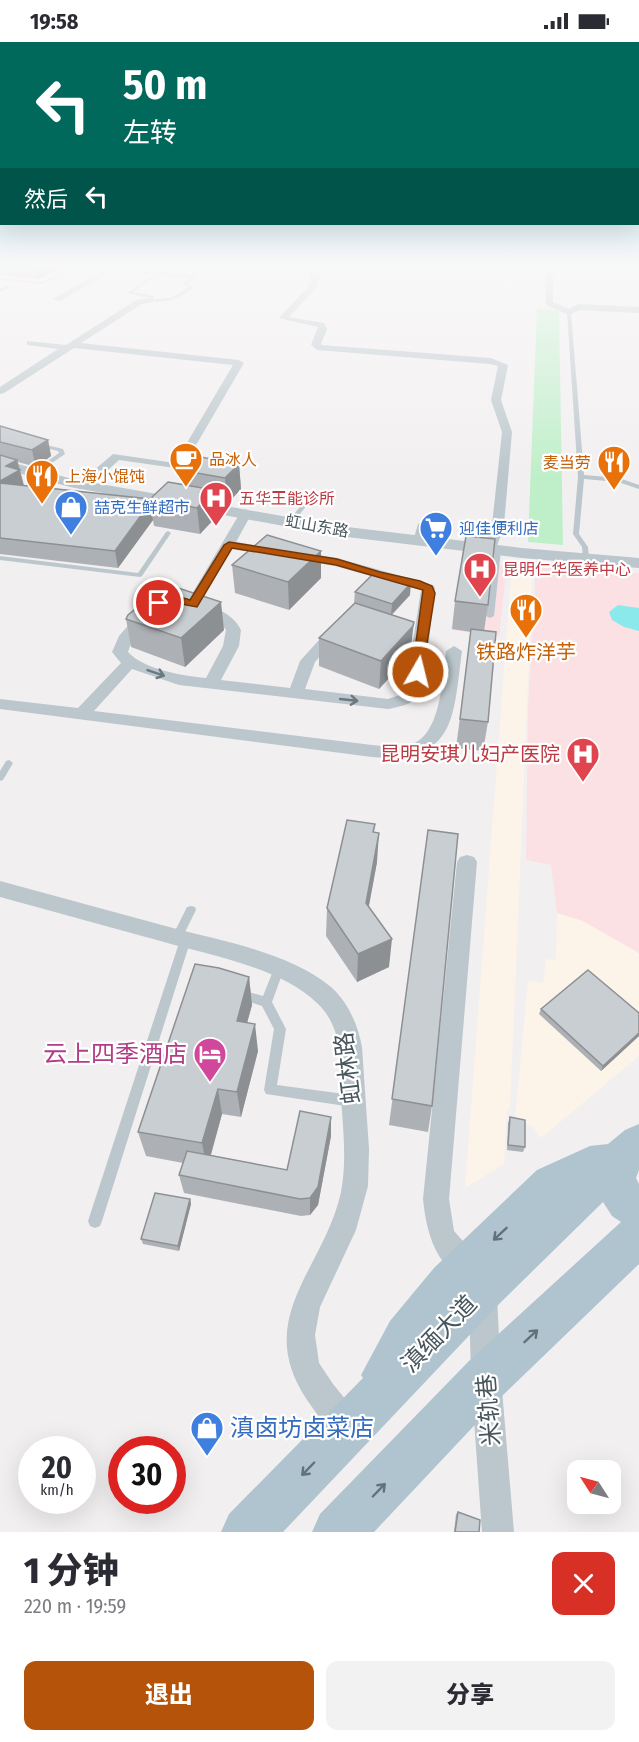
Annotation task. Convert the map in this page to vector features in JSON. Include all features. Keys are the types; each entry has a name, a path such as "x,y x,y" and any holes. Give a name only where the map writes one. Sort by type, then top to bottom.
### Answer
{"main road":[{"name":"滇缅大道","path":"247,1532 356,1419 475,1278 628,1154"},
{"path":"628,1154 614,1176 619,1193 631,1206 639,1209"},
{"path":"338,1532 486,1378 639,1234"}],"street":[{"path":"0,391 85,337"},
{"path":"320,337 316,345 321,348 491,361 502,365 496,400 507,432 494,550"},
{"path":"30,343 239,363 178,467 117,456 83,486"},
{"name":"虹山东路","path":"2,466 83,486 291,522 416,541 639,563"},
{"path":"193,604 246,513"},
{"path":"159,603 123,641 120,652 129,663 179,680 388,704 405,701 415,692 429,593 424,585 378,575 337,562 229,545"},
{"path":"177,600 193,604 230,622 234,627 233,640 226,659 210,684"},
{"path":"295,694 308,661 336,630 347,622"},
{"path":"404,629 424,631"},
{"path":"0,704 372,751 399,752 418,748 434,738 441,726 454,651"},
{"path":"82,714 129,663"},
{"path":"467,862 436,1199 439,1226 444,1240 475,1278"},
{"name":"虹林路","path":"0,890 253,958 313,987 339,1012 349,1037 357,1159 353,1196 334,1250 313,1291 303,1318 300,1336 304,1367 312,1382 356,1419"},
{"name":"米轨巷","path":"475,1278 486,1378 498,1532"}],"lane":[{"path":"571,337 581,477 576,534 585,547 586,558"},
{"path":"31,443 61,450 62,454 33,474"},
{"path":"581,477 619,480 639,487"},
{"path":"291,522 304,505"},
{"path":"416,541 421,524"},
{"path":"0,558 140,575 168,533"},
{"path":"490,616 494,550"},
{"path":"0,778 9,763"},
{"path":"95,1221 191,910"},
{"path":"266,1002 279,969"},
{"path":"228,991 266,1002 280,1029 270,1090 352,1101"}],"shaded area":[{"name":"昆明仁华医养中心","path":"463,561 507,566 499,636 451,630"},
{"path":"512,563 533,565 510,1108 507,1111 504,1164 465,1188"},
{"name":"昆明安琪儿妇产医院","path":"536,567 639,573 639,953 583,921 557,913 551,865 526,860 528,706"},
{"path":"557,913 583,921 639,953 639,1056 541,1138 533,1127 515,1118 528,981 543,983 546,959 556,960"}],"green space":[{"path":"536,337 559,337 563,545 528,542"}],"water":[{"path":"618,605 639,608 639,631 624,627 612,620 609,612"}],"building":[{"path":"0,426 48,440 32,450 0,442"},
{"path":"0,455 17,460 6,466 20,470 0,481"},
{"path":"195,456 239,464 225,478 180,470"},
{"path":"168,482 214,490 197,508 150,499"},
{"name":"喆克生鲜超市","path":"0,483 150,499 150,503 115,551 0,538"},
{"path":"267,535 321,551 288,582 232,565"},
{"path":"466,536 495,539 488,605 455,601"},
{"path":"375,572 411,583 392,604 355,592"},
{"path":"166,584 221,602 181,638 126,619"},
{"path":"355,603 414,622 413,626 381,661 319,638"},
{"path":"471,629 496,632 488,722 460,719"},
{"path":"347,820 375,824 373,832 379,833 366,903 392,939 358,954 327,908"},
{"path":"428,830 458,834 432,1106 392,1099"},
{"name":"云上四季酒店","path":"195,964 249,977 237,1021 255,1024 237,1092 218,1089 202,1143 138,1132"},
{"path":"588,970 639,1013 639,1033 603,1066 541,1009"},
{"path":"300,1111 331,1117 318,1187 310,1198 300,1199 179,1175 187,1151 287,1170"},
{"path":"510,1117 525,1120 525,1147 508,1145"},
{"path":"155,1193 190,1199 178,1246 141,1239"},
{"path":"458,1512 480,1520 479,1532 455,1532"}],"place":[{"name":"品冰人","path":"186,488"},
{"name":"麦当劳","path":"614,491"},
{"name":"上海小馄饨","path":"42,505"},
{"name":"五华王能诊所","path":"216,527"},
{"name":"喆克生鲜超市","path":"71,536"},
{"name":"迎佳便利店","path":"436,557"},
{"name":"昆明仁华医养中心","path":"480,598"},
{"name":"铁路炸洋芋","path":"526,639"},
{"name":"昆明安琪儿妇产医院","path":"583,783"},
{"name":"云上四季酒店","path":"210,1083"},
{"name":"滇卤坊卤菜店","path":"207,1457"}],"route":[{"path":"159,603 177,600 193,604 229,545 254,547 337,562 378,575 424,585 428,588 429,593 418,672"}]}
